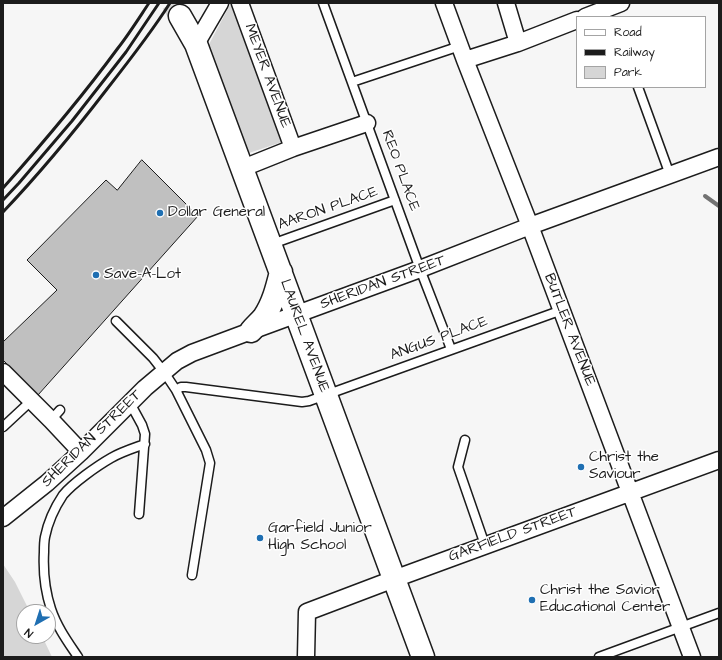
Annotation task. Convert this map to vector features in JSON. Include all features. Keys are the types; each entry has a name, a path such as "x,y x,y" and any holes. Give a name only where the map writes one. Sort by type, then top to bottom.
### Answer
{"street":[{"path":"196,44 220,3"},
{"name":"MEYER AVENUE","path":"240,3 293,148"},
{"name":"BUTLER AVENUE","path":"444,3 562,310 692,657"},
{"path":"506,3 518,44"},
{"path":"589,16 614,9"},
{"name":"LAUREL AVENUE","path":"180,16 196,44 423,657"},
{"path":"462,53 518,44 576,20"},
{"path":"242,168 293,148 368,123"},
{"name":"SHERIDAN STREET","path":"3,518 47,483 81,452 145,388 177,361 192,353 420,269 530,226 719,157"},
{"path":"251,331 263,318 270,306 276,290 280,272"},
{"path":"3,372 32,400 55,415 81,452"},
{"name":"GARFIELD STREET","path":"306,657 307,612 719,460"}],"lane":[{"name":"REO PLACE","path":"323,3 420,269 451,349"},
{"path":"352,82 462,53"},
{"path":"638,88 670,175"},
{"name":"AARON PLACE","path":"270,244 395,200"},
{"name":"ANGUS PLACE","path":"176,390 181,387 186,387 302,402 326,395 562,310"},
{"path":"116,321 153,358 176,390 206,450 210,463 192,575"},
{"path":"3,427 32,400"},
{"path":"130,403 142,425 145,434 139,514"},
{"path":"465,440 458,467 486,545"},
{"path":"78,657 58,624 51,609 46,590 44,538 48,524 64,494 79,480 112,457 145,444"},
{"path":"599,657 719,613"}],"green space":[{"path":"231,3 233,3 282,142 249,153 207,48"},
{"path":"3,564 15,582 26,604 16,604 16,644 46,644 52,657 3,657"}],"building":[{"path":"142,160 198,216 38,395 3,360 3,342 57,290 27,260 106,180 117,190"}],"waterway":[{"path":"705,196 719,206"}],"tunnel":[{"path":"172,3 180,16"}],"railway":[{"path":"3,188 90,84 126,37 149,3"},
{"path":"3,200 72,121 126,52 159,3"},
{"path":"3,212 82,121 140,47 170,3"}],"place":[{"name":"Dollar General","path":"160,213"},
{"name":"Save-A-Lot","path":"96,275"},
{"name":"Christ the Saviour","path":"581,467"},
{"name":"Garfield Junior High School","path":"260,538"},
{"name":"Christ the Savior Educational Center","path":"532,600"}]}
